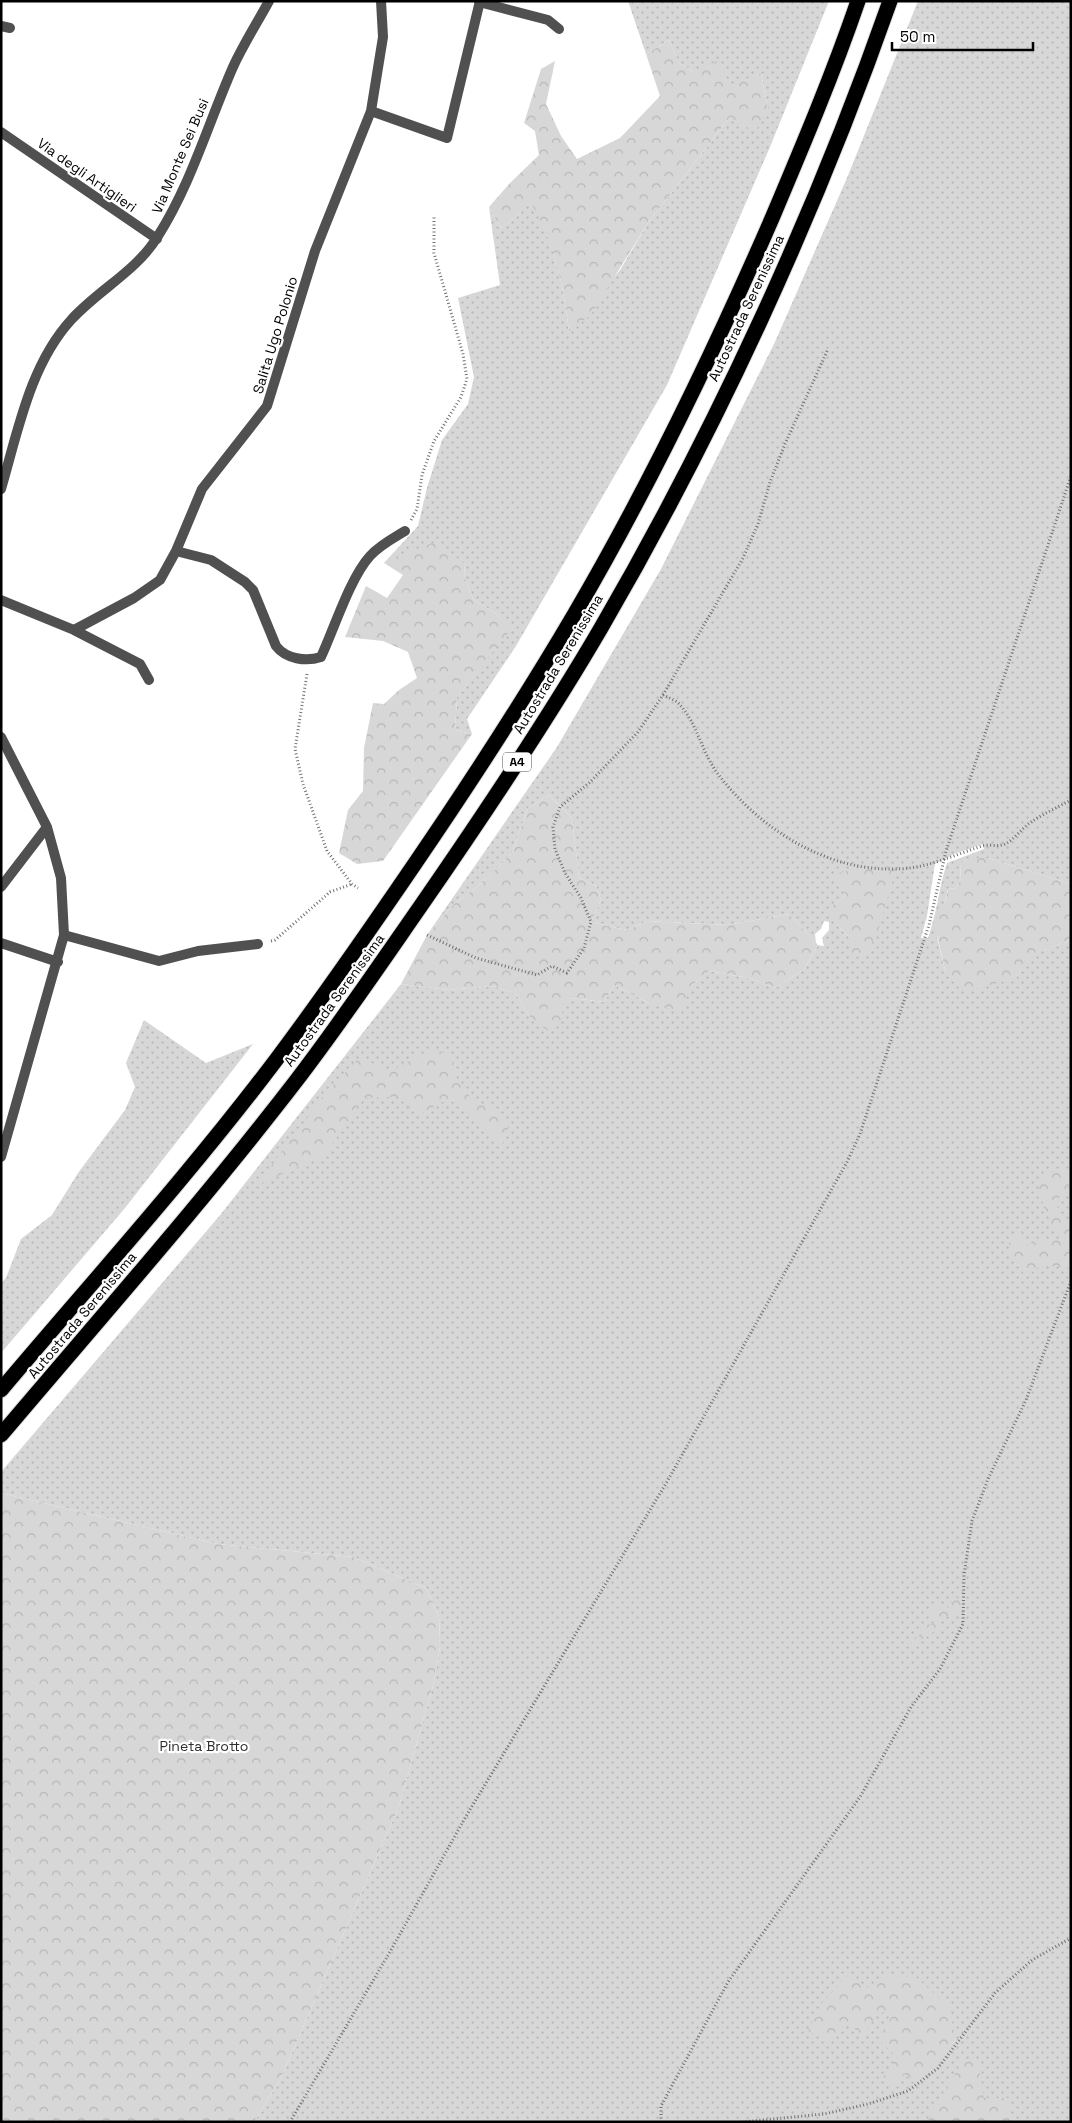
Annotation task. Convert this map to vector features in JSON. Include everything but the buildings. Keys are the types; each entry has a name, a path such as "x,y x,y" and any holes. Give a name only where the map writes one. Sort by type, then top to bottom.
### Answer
{"highway":[{"name":"Autostrada Serenissima","path":"1,1390 177,1182 274,1062 362,941 506,726 579,606 636,503 695,387 801,151 858,1"},
{"name":"Autostrada Serenissima","path":"1,1435 201,1199 298,1078 396,941 531,741 600,630 662,517 722,400 776,283 828,164 890,1"}],"street":[{"name":"Via Monte Sei Busi","path":"1,489 26,406 44,358 61,331 73,318 138,261 157,239 176,207 234,65 269,1"},
{"name":"Salita Ugo Polonio","path":"74,630 134,598 160,580 176,551 202,490 267,406 315,251 371,111 383,37 381,1"},
{"path":"371,111 447,138 480,2 548,20 559,29"},
{"name":"Via degli Artiglieri","path":"1,132 157,239"},
{"path":"176,551 211,560 245,582 253,590 276,646 282,653 310,661 320,657 350,590 368,558 381,546 404,531"},
{"path":"1,600 74,630 140,664 149,680"},
{"path":"1,737 47,827 61,878 64,935 58,962 1,1157"},
{"path":"1,887 47,827"},
{"path":"64,935 159,961 198,951 258,944"},
{"path":"1,943 58,962"}],"path":[{"path":"404,531 417,509 422,475 434,441 461,397 467,379 463,354 434,254 434,216"},
{"path":"427,935 476,958 537,975 552,966 567,973 584,948 591,922 581,898 562,865 555,848 553,827 560,807 589,783 638,732 664,695 743,558 758,524 770,482 785,444 828,349"},
{"path":"290,2122 391,1950 465,1818 668,1480 847,1162 860,1134 929,925 944,861 1071,476"},
{"path":"310,661 295,749 303,784 326,851 352,884 358,888"},
{"path":"664,695 679,703 690,721 703,750 718,774 743,803 774,829 817,854 864,867 896,869 944,861 984,846 1005,844 1031,822 1071,800"},
{"path":"258,944 275,940 330,892 352,884"},
{"path":"662,2122 661,2106 728,1982 860,1797 910,1707 940,1669 963,1624 964,1575 972,1521 988,1479 1026,1400 1071,1281"},
{"path":"742,2122 824,2114 868,2104 908,2091 938,2068 995,1993 1032,1960 1071,1938"}],"green space":[{"path":"628,1 829,1 770,147 667,385 516,646 467,719 472,734 455,730 457,697 511,628 495,613 473,599 465,578 464,563 384,563 418,526 427,488 442,440 468,404 474,377 458,298 500,285 489,207 501,228 517,216 530,201 546,232 557,264 569,331 620,270 648,223 730,117 768,109 761,73 731,86 694,72 679,63 669,40 646,54"},
{"path":"918,1 1071,1 1071,884 988,858 970,858 961,863 960,881 956,888 948,889 937,937 946,974 1016,978 1032,954 1071,940 1071,2122 254,2122 280,2080 399,1806 433,1686 440,1647 439,1617 426,1588 353,1557 218,1544 1,1493 1,1472 221,1214 401,984 448,990 494,986 516,994 531,1019 572,998 604,1002 614,985 649,1003 691,986 709,971 749,978 775,988 804,969 818,945 824,946 822,938 829,930 829,922 824,921 821,929 815,934 816,943 789,914 727,925 647,921 627,930 591,922 601,900 596,886 579,878 572,818 549,795 528,808 512,853 477,887 454,904 427,935 557,747 661,569 775,342 847,178","holes":["983,844 984,849 947,863 928,938 921,938 927,916 935,864 954,854","896,870 850,938 838,926 829,909 847,895"]},
{"path":"669,40 679,63 694,72 717,61 731,85 761,73 768,109 755,132 730,117 648,223 590,316 569,331 557,264 546,233 530,202 517,216 501,228 489,207 539,155 535,131 524,123 541,69 555,61 546,104 561,136 577,159 620,138 660,96 646,54"},
{"path":"435,542 464,563 465,578 473,599 495,613 512,628 457,697 455,730 472,734 383,861 357,864 339,853 348,810 363,791 364,748 373,703 384,704 399,690 417,678 408,652 383,641 345,637 366,586 387,598 403,575 384,563"},
{"path":"549,795 572,818 579,878 596,886 601,900 591,922 627,930 647,921 727,925 789,914 818,945 804,969 775,988 749,978 709,971 691,986 680,1012 649,1003 614,985 604,1002 572,998 562,1004 563,1019 550,1032 531,1019 516,994 494,986 448,990 401,984 427,935 454,904 477,887 512,853 528,808"},
{"path":"970,858 988,858 1071,884 1071,940 1033,954 1016,978 964,992 946,974 934,922 945,903 948,889 956,888 960,881 961,863"},
{"path":"864,867 896,869 877,934 863,959 850,953 850,938 838,926 828,909 847,895 833,880 839,873"},
{"path":"144,1020 206,1063 253,1044 125,1208 1,1353 1,1283 6,1278 21,1239 52,1215 78,1173 125,1110 135,1087 126,1063"},
{"path":"433,1048 452,1057 457,1080 476,1104 491,1106 508,1127 502,1145 458,1102 442,1102 418,1116 398,1097 364,1098 324,1156 257,1185 325,1094 359,1058 391,1071"},
{"path":"1071,1168 1066,1192 1054,1201 1066,1223 1071,1222 1071,1268 1041,1265 1026,1277 1012,1256 1009,1243 1022,1231 1028,1246 1040,1239 1065,1241 1045,1212 1038,1184 1052,1172"},
{"name":"Pineta Brotto","path":"1,1493 218,1544 353,1557 426,1588 439,1617 440,1647 433,1686 399,1806 280,2080 254,2122 1,2122"},
{"path":"953,1598 963,1598 963,1609 940,1619 941,1627 921,1640 920,1646 911,1647 912,1639 919,1636 923,1625 937,1624 930,1612 936,1606 944,1605 950,1609"},
{"path":"849,1974 866,1988 888,1976 916,1977 950,2008 956,2046 938,2068 916,2085 905,2074 890,2086 882,2079 897,2057 878,2039 892,2016 890,2008 874,2018 863,2037 848,2022 829,2042 808,2031 822,2003"},
{"path":"962,2060 978,2062 984,2098 1008,2098 1012,2122 932,2122 928,2119"}]}
